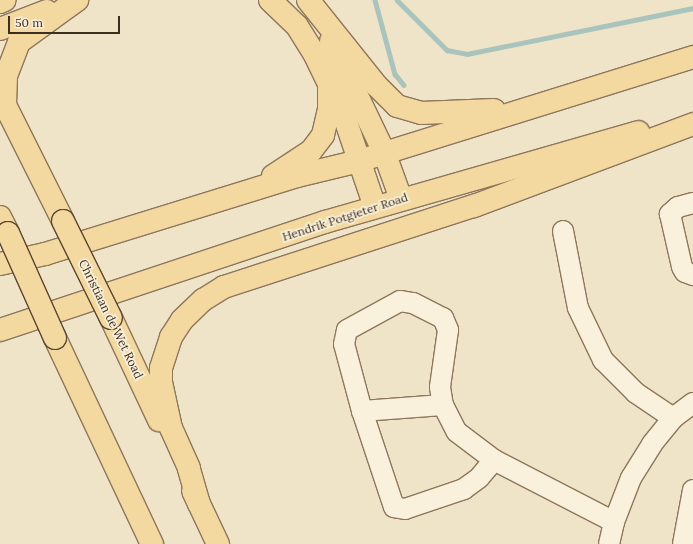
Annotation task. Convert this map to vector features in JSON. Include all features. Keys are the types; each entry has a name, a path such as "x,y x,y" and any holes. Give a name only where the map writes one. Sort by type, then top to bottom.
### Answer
{"main road":[{"path":"0,2 5,0"},
{"path":"0,30 77,0"},
{"path":"2,100 6,76 19,42 77,0"},
{"path":"270,0 297,26 316,55 328,85 343,113 375,207"},
{"path":"314,8 389,100 405,110 446,114 531,108"},
{"path":"314,8 358,103 384,152 401,199"},
{"path":"0,264 45,254 244,194 297,176 359,161 693,57"},
{"path":"244,194 297,161 319,140 327,124 328,85"},
{"name":"Christiaan de Wet Road","path":"2,100 111,318 218,544"},
{"name":"Hendrik Potgieter Road","path":"0,330 401,199 693,117"},
{"path":"199,504 192,476 171,428 161,382 161,368 172,337 182,320 203,300 224,287 474,206 693,124"},
{"path":"4,225 55,338 152,544"}],"street":[{"path":"693,203 678,207 670,214 682,267 685,272 693,275"},
{"path":"563,231 578,308 602,360 636,393 673,418"},
{"path":"494,460 479,478 464,489 400,510 391,502 362,411 344,337 353,325 400,301 413,304 437,315 448,325 440,387 443,405 457,432 494,460 614,522"},
{"path":"609,544 614,522 630,478 652,444 673,418 693,403"},
{"path":"362,411 443,405"},
{"path":"683,544 693,490"}],"waterway":[{"path":"375,0 395,74 404,85"},
{"path":"397,0 447,50 467,54 693,8"}]}
